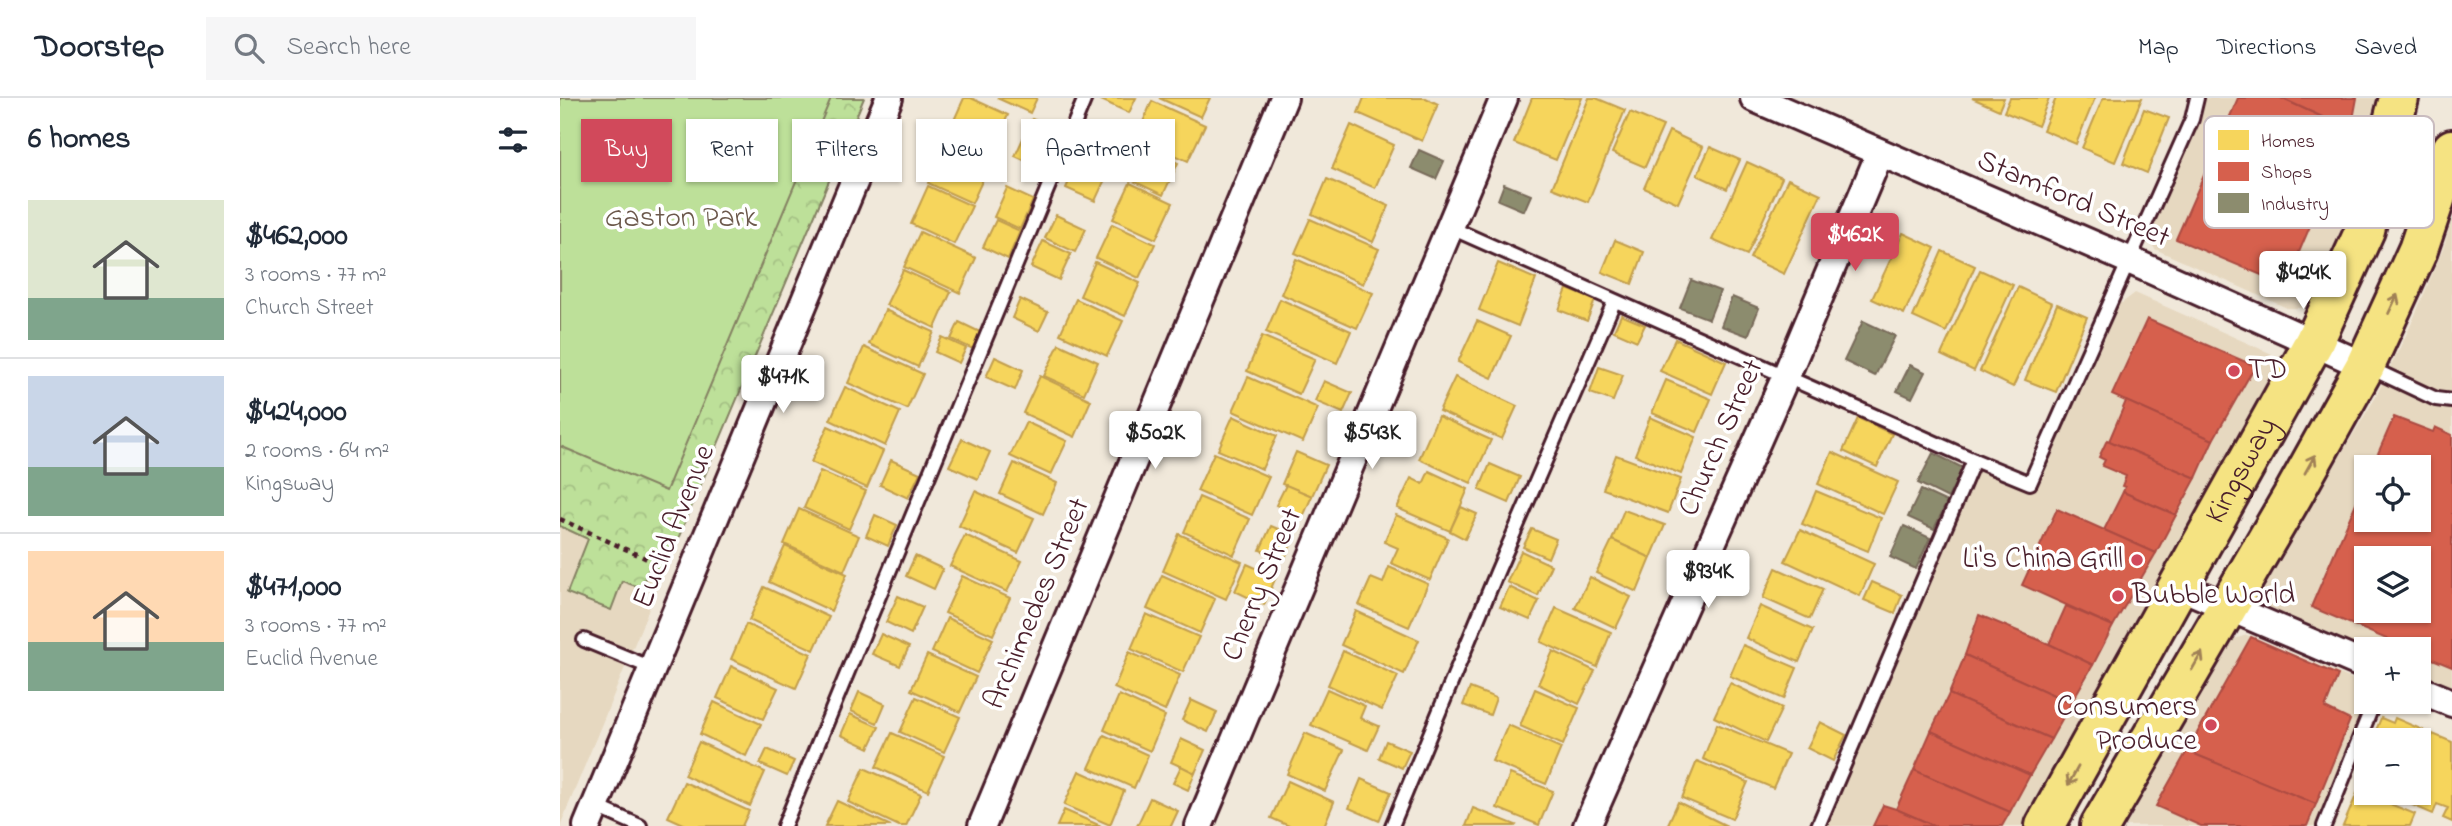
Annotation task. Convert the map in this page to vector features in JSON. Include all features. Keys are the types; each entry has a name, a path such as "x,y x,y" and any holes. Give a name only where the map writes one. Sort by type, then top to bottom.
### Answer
{"main road":[{"name":"Kingsway","path":"2394,116 2399,98"},
{"name":"Kingsway","path":"2434,202 2452,149"},
{"name":"Kingsway","path":"2045,826 2314,342 2366,228"},
{"name":"Kingsway","path":"2100,826 2229,607 2365,366 2425,228"}],"street":[{"name":"Euclid Avenue","path":"592,816 888,98"},
{"name":"Archimedes Street","path":"982,826 1284,98"},
{"name":"Cherry Street","path":"1199,826 1504,98"},
{"name":"Stamford Street","path":"1754,98 2131,261 2365,366"},
{"name":"Church Street","path":"1587,826 1786,376 1880,153"},
{"path":"2179,586 2354,661"},
{"path":"2431,694 2452,703"}],"lane":[{"path":"784,826 1085,98"},
{"path":"1448,227 2031,483 2114,293 2131,261 2192,118 2197,98"},
{"path":"1392,826 1497,572 1614,302"},
{"path":"2365,366 2436,399 2452,401"},
{"path":"1818,826 1974,460"},
{"path":"584,639 652,668"},
{"path":"2324,826 2370,714"},
{"path":"592,816 640,826"}],"path":[{"path":"560,519 658,564"}],"shaded area":[{"path":"2197,98 2377,98 2373,116 2204,116 2204,228 2341,228 2316,296 2303,308 2287,308 2155,249 2152,242 2156,232 2145,227"},
{"path":"2452,220 2452,690 2431,680 2431,637 2354,637 2354,648 2269,611 2264,607 2261,589 2374,400 2410,327 2443,249"},
{"path":"2135,293 2272,354 2277,369 2023,826 1818,826 1974,460 2030,483 2111,299 2122,303"},
{"path":"560,526 664,572 560,826"},
{"path":"2247,635 2354,680 2354,714 2377,714 2372,728 2354,728 2354,774 2334,826 2126,826 2225,649 2234,639"}],"green space":[{"name":"Gaston Park","path":"560,98 864,98 855,119 792,119 792,182 829,182 664,572 650,566 641,588 622,581 611,610 567,593 588,539 560,526"},
{"name":"Gaston Park","path":"560,98 831,98 822,119 792,119 792,182 796,182 666,491 560,446"}],"building: Homes":[{"path":"964,98 971,98 1008,115 1006,119 955,119"},
{"path":"997,98 1037,98 1030,113"},
{"path":"1136,98 1129,113 1101,100"},
{"path":"1159,98 1210,98 1201,117"},
{"path":"1364,98 1426,98 1438,104 1422,141 1358,113"},
{"path":"1532,98 1582,98 1556,160 1514,143"},
{"path":"1589,98 1596,98 1625,110 1588,202 1552,188"},
{"path":"1972,98 2004,98 1999,110"},
{"path":"2010,98 2049,98 2038,126 2004,112"},
{"path":"2056,98 2095,98 2076,144 2043,130"},
{"path":"2103,98 2142,98 2115,162 2082,148"},
{"path":"1152,101 1205,125 1188,161 1175,155 1175,119 1144,119"},
{"path":"2144,109 2169,118 2147,173 2123,163"},
{"path":"1630,112 1663,126 1645,167 1612,153"},
{"path":"1351,125 1394,145 1375,188 1332,169"},
{"path":"1669,131 1703,147 1678,203 1644,188"},
{"path":"1021,143 1021,159 1015,156"},
{"path":"1710,147 1740,160 1727,189 1697,175"},
{"path":"1747,162 1782,178 1747,255 1712,240"},
{"path":"1327,179 1389,206 1373,242 1312,214"},
{"path":"1788,179 1821,194 1784,274 1750,258"},
{"path":"928,182 982,182 972,203"},
{"path":"1069,182 1104,182 1095,201 1066,188"},
{"path":"1135,182 1169,182 1163,195"},
{"path":"1130,183 1173,203 1156,239 1113,219"},
{"path":"928,186 972,206 954,244 911,224"},
{"path":"1007,188 1033,200 1020,229 994,217"},
{"path":"1056,215 1086,229 1075,252 1045,238"},
{"path":"1310,219 1379,249 1363,284 1295,253"},
{"path":"996,220 1020,231 1008,259 983,247"},
{"path":"1112,224 1155,244 1139,278 1096,258"},
{"path":"920,232 976,258 960,293 904,267"},
{"path":"1903,233 1935,248 1904,314 1872,299"},
{"path":"1615,240 1644,252 1632,284 1602,272"},
{"path":"1043,241 1071,254 1059,280 1031,267"},
{"path":"1942,251 1975,266 1946,332 1913,317"},
{"path":"1296,259 1373,293 1357,328 1281,294"},
{"path":"1095,262 1140,283 1125,316 1080,296"},
{"path":"1498,263 1536,279 1518,326 1479,310"},
{"path":"903,270 951,292 935,328 886,305"},
{"path":"1980,270 2013,285 1974,371 1941,355"},
{"path":"2018,287 2052,303 2013,387 1980,371"},
{"path":"1567,289 1595,300 1587,321 1559,310"},
{"path":"1020,299 1048,312 1039,331 1012,318"},
{"path":"1076,299 1123,321 1107,356 1060,334"},
{"path":"1280,299 1351,331 1337,363 1266,332"},
{"path":"2057,304 2087,317 2056,392 2025,380"},
{"path":"885,310 934,332 918,367 869,344"},
{"path":"1621,315 1645,325 1637,341 1614,331"},
{"path":"1477,321 1511,336 1492,378 1458,362"},
{"path":"959,322 980,332 973,349 951,339"},
{"path":"1262,336 1315,359 1299,394 1247,371"},
{"path":"942,337 966,348 959,363 935,352"},
{"path":"1675,339 1726,362 1712,394 1660,371"},
{"path":"1059,344 1098,362 1084,394 1044,376"},
{"path":"864,347 923,374 907,409 848,383"},
{"path":"995,357 1023,370 1015,390 986,377"},
{"path":"1599,367 1623,375 1613,401 1590,393"},
{"path":"1040,376 1091,400 1075,437 1023,413"},
{"path":"1248,377 1318,408 1303,442 1233,411"},
{"path":"1455,377 1517,406 1502,439 1439,411"},
{"path":"1666,380 1711,399 1697,432 1652,413"},
{"path":"1324,381 1352,393 1343,413 1315,401"},
{"path":"845,387 900,412 885,446 830,420"},
{"path":"1233,416 1277,436 1262,469 1218,450"},
{"path":"1438,416 1491,440 1471,483 1419,459"},
{"path":"1650,417 1696,437 1681,474 1635,455"},
{"path":"1858,418 1892,434 1877,467 1843,451"},
{"path":"1026,422 1067,441 1051,475 1010,456"},
{"path":"828,426 883,451 867,488 811,462"},
{"path":"962,439 990,452 978,479 949,466"},
{"path":"1296,452 1326,465 1312,496 1282,484"},
{"path":"1832,452 1898,482 1883,514 1818,484"},
{"path":"1214,453 1269,477 1252,515 1197,491"},
{"path":"1616,455 1681,479 1668,513 1603,489"},
{"path":"891,460 920,473 908,498 880,485"},
{"path":"1014,463 1057,483 1043,514 1000,494"},
{"path":"1490,464 1520,477 1509,503 1479,490"},
{"path":"820,471 866,491 849,529 804,508"},
{"path":"1429,471 1468,489 1450,531 1397,508 1411,478 1423,484"},
{"path":"1286,485 1312,496 1303,517 1276,505"},
{"path":"975,491 1034,518 1018,553 959,526"},
{"path":"1816,491 1881,518 1868,551 1802,524"},
{"path":"1199,497 1250,519 1234,555 1184,532"},
{"path":"1461,507 1477,514 1465,539 1450,531"},
{"path":"799,509 859,536 844,571 784,544"},
{"path":"1624,510 1665,525 1651,558 1612,540"},
{"path":"875,515 897,525 888,546 866,536"},
{"path":"1396,515 1448,538 1430,580 1391,563 1398,548 1384,542"},
{"path":"1271,526 1295,536 1284,560 1260,550"},
{"path":"1532,529 1556,539 1548,558 1523,547"},
{"path":"1800,530 1874,564 1860,596 1785,561"},
{"path":"1179,534 1242,562 1226,599 1163,571"},
{"path":"965,535 1022,561 1007,592 950,566"},
{"path":"1612,540 1651,558 1637,592 1596,573"},
{"path":"785,546 847,574 831,611 769,582"},
{"path":"1521,551 1551,565 1538,596 1507,582"},
{"path":"915,556 943,569 934,589 906,576"},
{"path":"1247,564 1276,577 1264,605 1235,591"},
{"path":"1389,567 1428,584 1409,627 1359,605 1371,578 1383,583"},
{"path":"1776,568 1823,589 1810,619 1763,598"},
{"path":"1162,575 1215,599 1200,633 1147,609"},
{"path":"962,576 1010,598 993,635 945,613"},
{"path":"1590,577 1631,597 1616,628 1575,608"},
{"path":"1872,582 1902,595 1895,613 1864,600"},
{"path":"764,587 829,617 814,650 749,620"},
{"path":"1509,587 1539,601 1530,620 1500,607"},
{"path":"898,596 923,607 911,634 886,622"},
{"path":"1760,606 1813,630 1799,662 1746,638"},
{"path":"1556,608 1611,632 1597,667 1541,642"},
{"path":"1356,611 1419,640 1404,674 1341,645"},
{"path":"1146,614 1199,637 1183,672 1131,649"},
{"path":"947,618 993,639 977,673 932,652"},
{"path":"746,624 811,654 796,688 731,659"},
{"path":"881,634 909,647 900,666 872,654"},
{"path":"1743,645 1797,668 1784,699 1730,676"},
{"path":"1343,651 1398,676 1382,710 1328,685"},
{"path":"1553,651 1595,671 1579,704 1538,684"},
{"path":"1129,652 1180,675 1165,711 1114,688"},
{"path":"927,655 976,677 960,712 911,690"},
{"path":"731,666 778,688 763,719 717,698"},
{"path":"1730,683 1782,708 1766,742 1714,717"},
{"path":"1470,688 1496,698 1490,715 1463,705"},
{"path":"1327,689 1365,706 1360,718 1379,726 1368,750 1311,725"},
{"path":"1535,689 1579,708 1563,745 1520,726"},
{"path":"859,692 885,704 877,723 851,711"},
{"path":"1119,695 1165,716 1150,751 1104,730"},
{"path":"916,697 960,717 944,752 900,732"},
{"path":"1191,700 1217,712 1208,732 1182,720"},
{"path":"714,702 761,724 746,756 700,734"},
{"path":"850,714 879,727 869,748 841,735"},
{"path":"2381,718 2393,723 2395,718 2418,728 2377,728"},
{"path":"1820,722 1846,735 1833,761 1807,748"},
{"path":"1717,724 1788,754 1773,788 1703,759"},
{"path":"1508,725 1561,748 1546,784 1492,761"},
{"path":"892,733 944,756 928,791 876,767"},
{"path":"1305,733 1344,750 1325,791 1287,774"},
{"path":"2433,734 2452,742 2452,822 2443,818 2448,808 2437,804 2433,814 2412,805 2431,805"},
{"path":"1104,735 1148,755 1134,788 1089,768"},
{"path":"1181,739 1205,750 1195,773 1171,762"},
{"path":"1386,741 1410,751 1402,768 1379,758"},
{"path":"699,742 765,772 750,806 684,775"},
{"path":"767,749 794,761 787,776 760,764"},
{"path":"1697,761 1748,782 1732,819 1682,798"},
{"path":"1181,766 1195,773 1188,790 1173,783"},
{"path":"864,768 921,794 906,826 899,826 848,802"},
{"path":"1079,771 1124,791 1110,825 1064,805"},
{"path":"1510,774 1553,791 1539,825 1497,808"},
{"path":"1361,779 1391,792 1379,821 1349,808"},
{"path":"1288,781 1334,802 1324,826 1289,826 1271,818"},
{"path":"684,782 749,811 742,826 688,826 668,817"},
{"path":"1150,798 1178,811 1171,826 1137,826"},
{"path":"2354,800 2354,805 2393,805 2415,814 2410,826 2343,826"},
{"path":"837,801 891,826 825,826"},
{"path":"1678,802 1727,826 1667,826"},
{"path":"1473,808 1516,825 1466,826"},
{"path":"1064,810 1101,826 1057,826"}],"building: Shops":[{"path":"2238,98 2281,98 2320,116 2230,116"},
{"path":"2281,98 2357,98 2354,116 2320,116"},
{"path":"2204,175 2204,228 2309,228 2285,285 2176,239"},
{"path":"2147,319 2255,366 2213,440 2112,395"},
{"path":"2126,401 2213,440 2196,478 2109,441"},
{"path":"2394,417 2433,432 2435,427 2452,435 2452,667 2431,658 2431,637 2382,637 2311,607 2354,508 2354,532 2431,532 2431,455 2377,455"},
{"path":"2107,440 2196,478 2176,515 2123,492 2126,476 2102,466 2105,460 2099,457"},
{"path":"2123,492 2176,515 2156,553 2104,530"},
{"path":"2057,509 2156,553 2113,626 2022,585"},
{"path":"2066,606 2113,626 2093,665 2049,644"},
{"path":"1979,615 2093,665 2071,703 1965,655"},
{"path":"2251,637 2338,675 2325,708 2350,720 2316,804 2187,751"},
{"path":"1965,655 2071,703 2051,739 1949,694"},
{"path":"1949,694 2051,739 2030,775 1931,731"},
{"path":"1931,731 2030,775 2010,812 1914,770"},
{"path":"2187,751 2316,804 2307,826 2201,826 2156,806"},
{"path":"1914,770 2010,812 2002,826 1935,826 1896,809"},
{"path":"1883,805 1896,809 1935,826 1873,826"}],"building: Industry":[{"path":"1419,150 1444,161 1436,179 1411,168"},
{"path":"1504,184 1531,195 1524,211 1498,200"},
{"path":"1691,280 1720,291 1709,319 1680,308"},
{"path":"1732,297 1759,308 1748,336 1721,326"},
{"path":"1863,321 1895,336 1875,376 1844,361"},
{"path":"1910,365 1925,372 1912,398 1897,391"},
{"path":"1933,453 1963,468 1948,498 1918,483"},
{"path":"1921,490 1947,502 1934,529 1908,517"},
{"path":"1904,526 1930,538 1916,569 1890,557"}],"place":[{"name":"TD","path":"2234,371"},
{"name":"Li's China Grill","path":"2137,560"},
{"name":"Bubble World","path":"2118,596"},
{"name":"Consumers Produce","path":"2211,725"}]}
